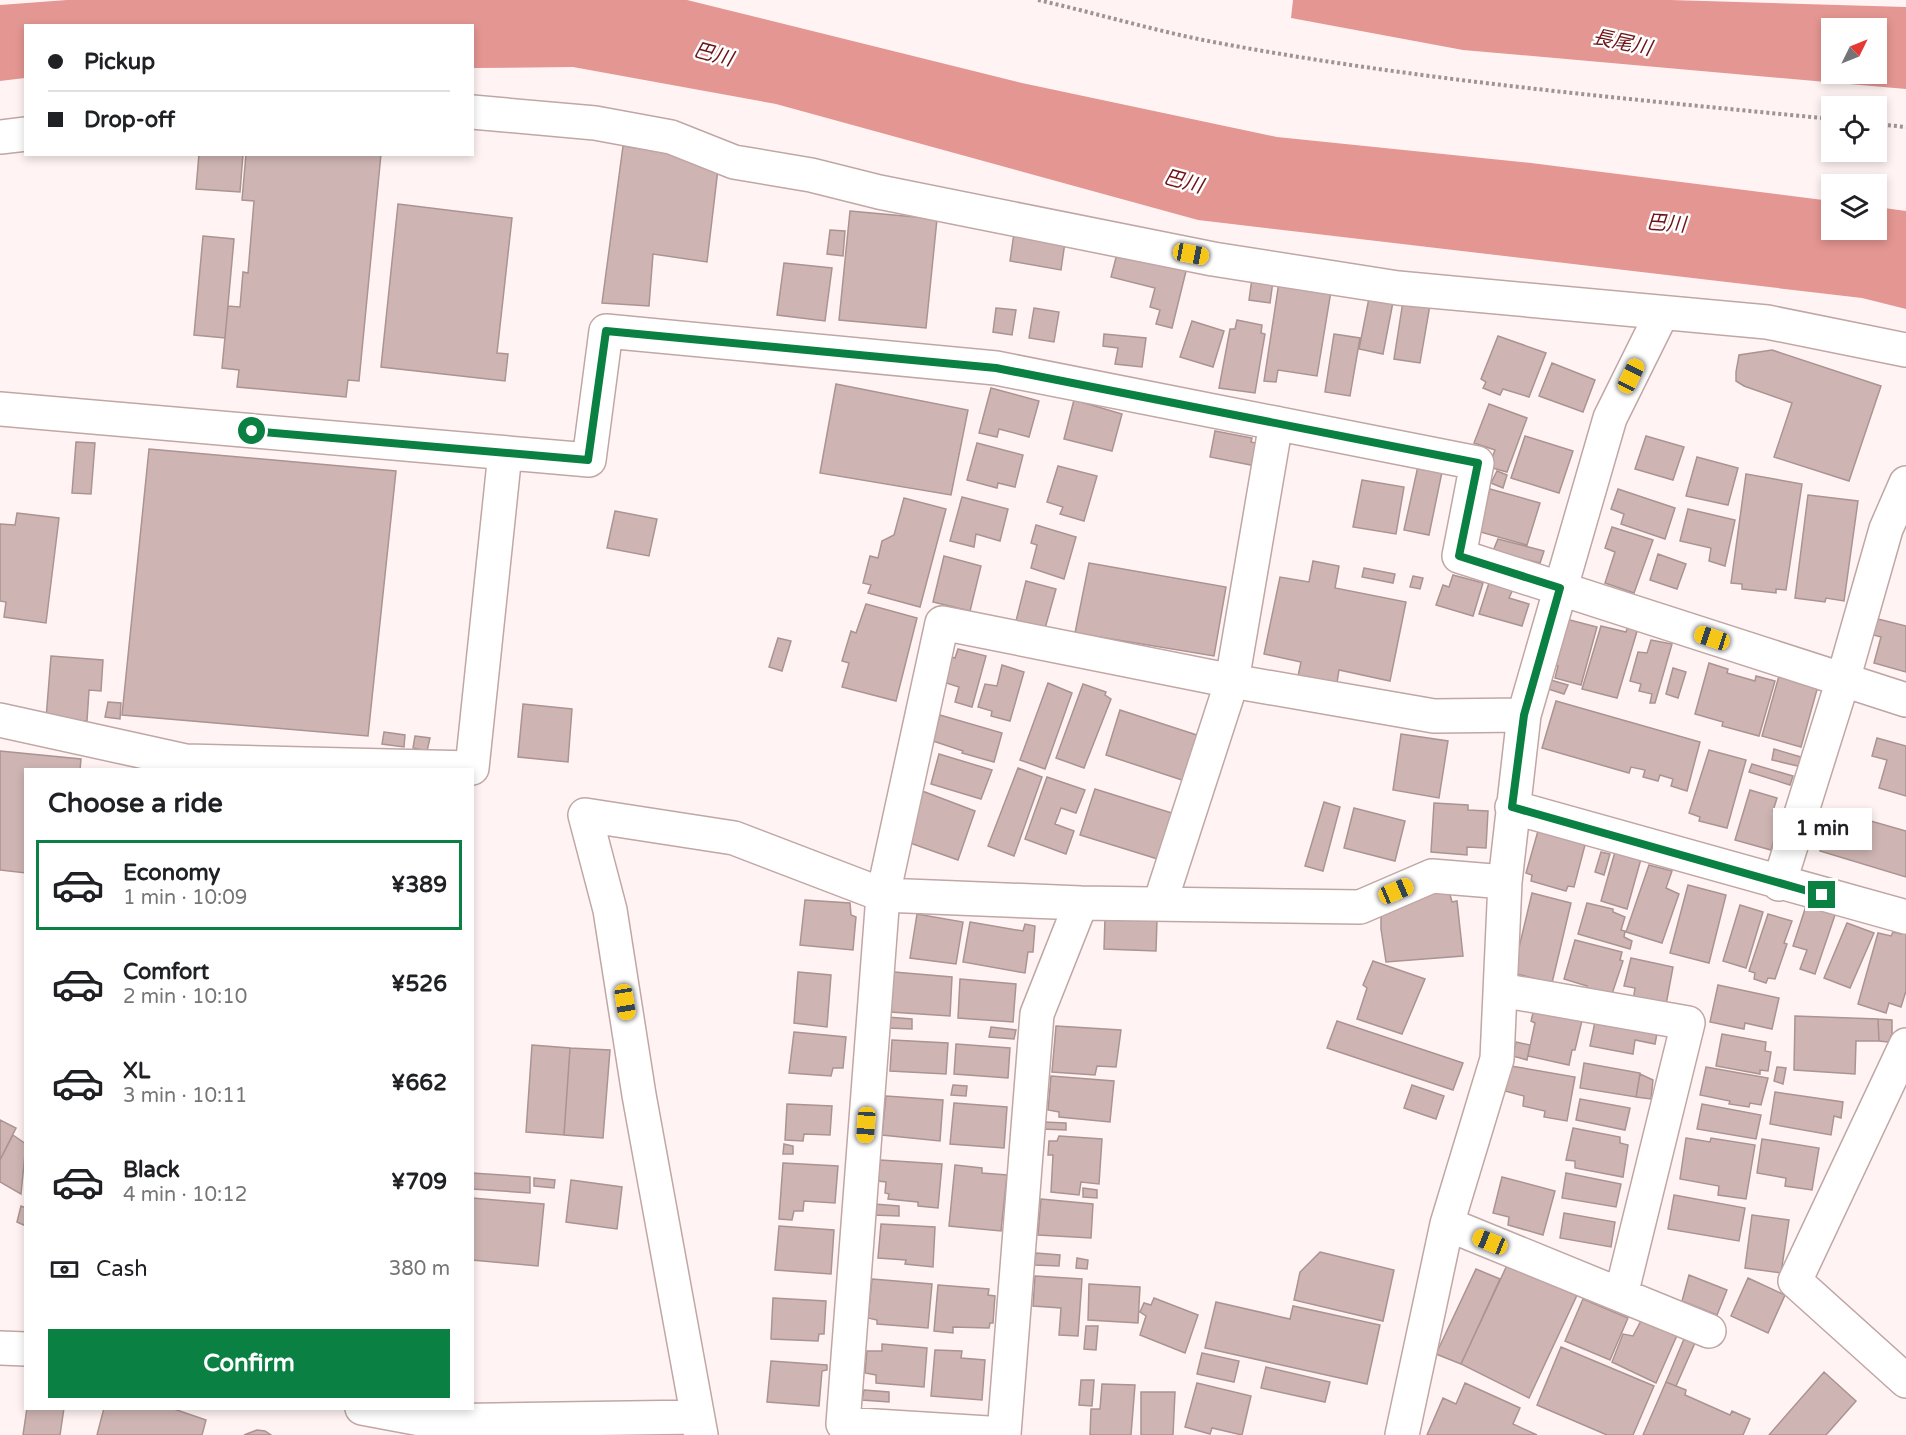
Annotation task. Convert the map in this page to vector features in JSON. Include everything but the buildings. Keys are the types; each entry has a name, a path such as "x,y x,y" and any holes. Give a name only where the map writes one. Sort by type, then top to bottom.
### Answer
{"street":[{"path":"474,112 595,123 671,137 734,162 811,175 890,194 1213,259 1398,288 1767,322 1906,350"},
{"path":"0,137 24,134"},
{"path":"1402,1435 1447,1224 1497,1059 1505,882 1524,715 1610,418 1662,313"},
{"path":"0,409 588,460 606,331 996,368 1478,463 1459,556 1906,700"},
{"path":"1160,903 1232,681 1276,423"},
{"path":"0,720 186,761 472,768 505,453"},
{"path":"1779,884 1843,680 1886,529 1906,483"},
{"path":"1081,903 1037,1014 1004,1434 843,1424 883,895 942,623 1232,681 1434,716 1524,715"},
{"path":"1512,807 1779,884 1906,917"},
{"path":"373,1410 431,1421 699,1426 639,1095 610,910 585,815 734,838 883,895 1081,903 1360,907 1432,876 1505,882"},
{"path":"1501,990 1688,1023 1621,1295"},
{"path":"1906,1045 1795,1281 1906,1382"},
{"path":"1447,1224 1709,1330"},
{"path":"0,1348 24,1349"}],"path":[{"path":"1038,0 1221,44 1354,65 1510,88 1821,118"},
{"path":"1887,125 1906,128"}],"water":[{"name":"巴川","path":"67,0 687,0 1022,83 1277,137 1531,163 1821,200 1821,240 1887,240 1887,208 1906,211 1906,309 1862,298 1198,220 776,104 573,67 474,68 474,24 24,24 24,78 0,81 0,5"},
{"name":"長尾川","path":"1293,0 1670,0 1906,7 1906,89 1849,84 1887,84 1887,18 1821,18 1821,82 1463,50 1291,18"}],"route":[{"path":"252,431 588,460 606,331 996,368 1478,463 1459,556 1560,588 1524,715 1512,807 1822,895"}]}
